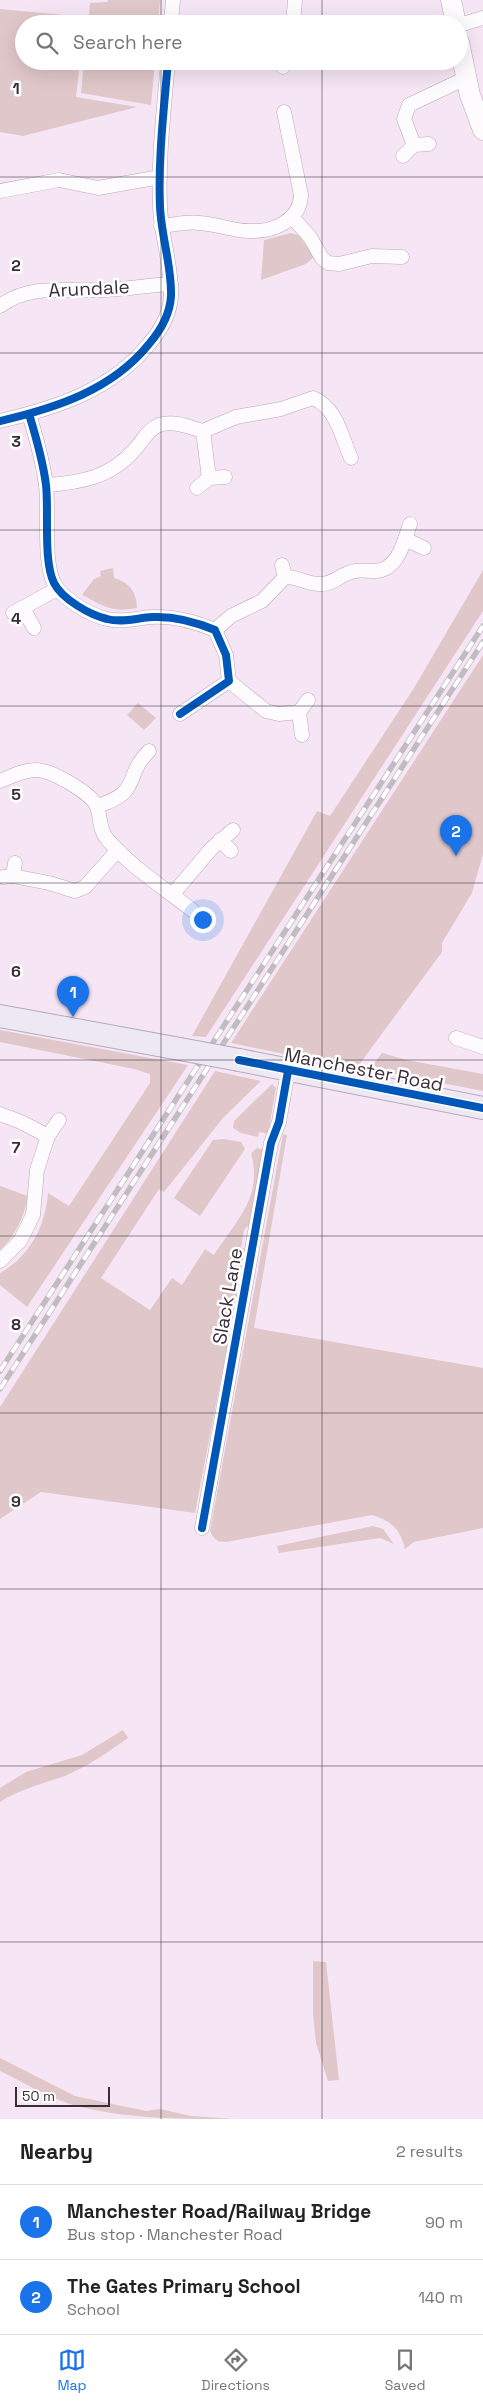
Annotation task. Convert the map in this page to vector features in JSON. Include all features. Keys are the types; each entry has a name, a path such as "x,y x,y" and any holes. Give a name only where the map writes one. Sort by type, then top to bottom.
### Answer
{"main road":[{"path":"451,0 455,15"},
{"path":"464,70 483,130"},
{"name":"Manchester Road","path":"0,1016 483,1108"}],"street":[{"path":"172,15 174,0"},
{"path":"294,15 295,0"},
{"path":"468,22 483,18"},
{"path":"0,421 29,414 76,398 105,383 128,367 151,342 164,323 171,298 171,284 161,226 160,177 167,70"},
{"path":"414,145 404,119 409,105 466,78"},
{"path":"161,226 200,222 254,231 272,228 293,218 301,204 301,196 283,132 284,112"},
{"path":"403,156 414,145 430,144"},
{"path":"0,190 50,186 66,180 98,188 160,177"},
{"path":"293,218 310,237 322,258 328,263 338,264 372,256 402,257"},
{"name":"Arundale","path":"4,298 53,289 100,290 171,284"},
{"path":"46,485 83,482 104,473 125,459 146,435 158,426 182,424 204,431 236,417 282,409 313,398 323,403 332,412 337,441 351,458"},
{"path":"29,414 40,448 46,485 50,567 57,589 69,600 106,619 118,621 152,617 168,618 215,630"},
{"path":"204,431 209,478"},
{"path":"197,488 209,478 225,477"},
{"path":"215,630 231,616 262,601 283,571 290,577 317,585 325,584 353,571 381,570 394,562 410,524"},
{"path":"405,539 424,548"},
{"path":"34,628 18,610 57,589"},
{"path":"215,630 226,656 229,681 272,713 299,712"},
{"path":"180,714 200,708 229,681"},
{"path":"302,735 299,712 308,700"},
{"path":"97,806 112,802 127,791 140,755"},
{"path":"0,781 25,771 37,770 48,772 85,793 97,806 103,833 118,850 192,910"},
{"path":"172,895 220,840 233,830"},
{"path":"220,840 231,851"},
{"path":"11,872 76,891 85,887 118,850"},
{"path":"456,1038 477,1041"},
{"name":"Slack Lane","path":"202,1528 271,1143 279,1122 288,1071"},
{"path":"0,1114 48,1136"},
{"path":"0,1261 20,1241 33,1215 37,1170 48,1136 59,1120"}],"shaded area":[{"path":"108,0 160,0 159,15 89,15 90,3 107,2"},
{"path":"0,9 64,15 15,15 15,70 79,70 76,97 137,107 23,136 0,132"},
{"path":"83,70 154,70 151,105 81,93"},
{"path":"291,233 299,235 314,257 306,264 261,280 264,240"},
{"path":"113,568 114,578 128,585 134,593 137,608 121,610 108,608 82,595 94,579 101,576 100,571"},
{"path":"483,570 483,611 206,1037 192,1036 317,811 330,816 414,688"},
{"path":"483,655 483,854 472,893 442,943 442,952 356,1069 231,1043"},
{"path":"138,703 156,718 144,730 127,715"},
{"path":"0,1030 188,1065 27,1307 0,1285 0,1273 20,1258 34,1239 43,1217 48,1193 69,1206 150,1083 150,1074 134,1069 0,1042"},
{"path":"382,1053 407,1060 483,1074 483,1091 370,1069"},
{"path":"215,1071 261,1081 223,1118 164,1192 159,1189 101,1278 150,1310 172,1278 182,1285 205,1249 214,1255 239,1219 251,1196 254,1183 254,1169 251,1153 257,1148 265,1150 252,1222 244,1230 241,1248 246,1249 195,1513 41,1492 0,1519 0,1407"},
{"path":"272,1084 276,1088 268,1134 259,1132 258,1137 241,1133 233,1128 234,1121"},
{"path":"283,1134 287,1135 254,1328 483,1368 483,1528 414,1542 405,1549 394,1526 372,1515 226,1542 216,1540 210,1531"},
{"path":"224,1139 241,1142 245,1149 200,1216 174,1198 213,1140"},
{"path":"0,1186 28,1196 18,1225 11,1238 0,1250"},
{"path":"373,1526 383,1529 394,1544 380,1538 279,1553 277,1546"},
{"path":"123,1730 128,1738 90,1764 65,1776 23,1790 0,1802 0,1788 26,1772 82,1755"},
{"path":"313,1961 326,1962 339,2080 328,2081 316,2043 313,2015"},
{"path":"0,2058 75,2096 146,2111 160,2109 191,2116 234,2119 130,2115 110,2113 70,2104 43,2093 0,2071"}],"railway":[{"path":"0,1371 483,626"},
{"path":"0,1389 483,642"}],"cycle path":[{"path":"0,421 62,403 100,385 118,374 134,360 153,339 164,322 169,310 171,296 161,217 160,188 167,70"},
{"path":"29,414 45,476 47,536 51,574 54,583 63,595 77,606 107,619 124,620 168,617 192,622 215,630 226,655 229,681 180,714"},
{"path":"239,1060 483,1108"},
{"path":"202,1528 271,1143 279,1122 288,1071"}],"place":[{"name":"The Gates Primary School","path":"456,856"},
{"name":"Manchester Road/Railway Bridge","path":"73,1017"}]}
